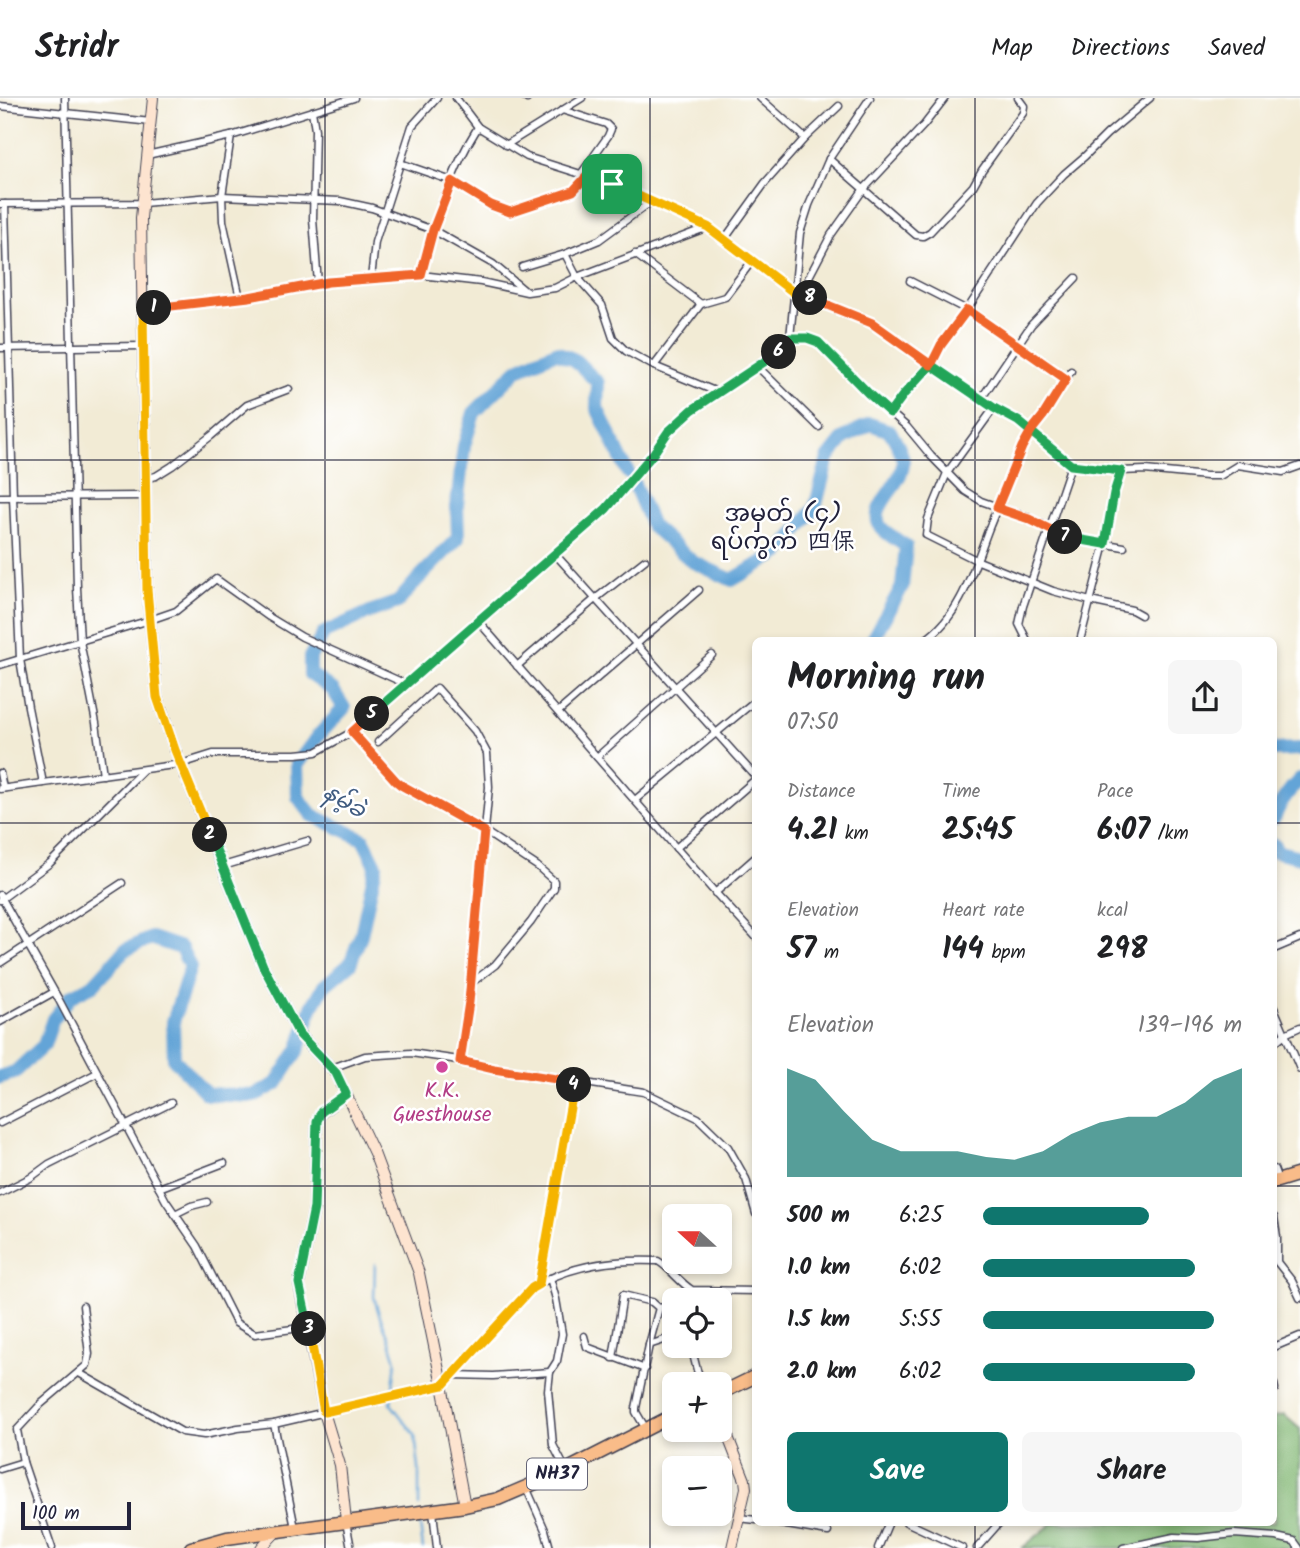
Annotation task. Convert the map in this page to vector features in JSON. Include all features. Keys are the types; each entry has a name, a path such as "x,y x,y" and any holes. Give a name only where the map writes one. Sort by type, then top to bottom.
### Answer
{"highway":[{"path":"1277,1177 1300,1174"},
{"path":"732,1388 752,1378"},
{"name":"NH37","path":"191,1548 227,1538 465,1506 498,1499 566,1470 662,1421"}],"main road":[{"path":"153,98 141,218 147,590 157,697 181,764 263,966 299,1034 336,1073 374,1153 419,1273 465,1506"},
{"path":"346,1094 321,1112 317,1121 314,1208 299,1283 324,1412 340,1465 346,1521"},
{"path":"732,1442 751,1482 745,1495 732,1548"},
{"path":"261,1548 277,1531"}],"street":[{"path":"65,98 80,641 103,775"},
{"path":"148,155 231,136 354,98"},
{"path":"371,279 375,242 412,126 437,98"},
{"path":"456,98 478,127 527,157 612,184 708,227 797,293 872,323 994,408 1018,421 1071,465 1121,471 1145,470 1220,476 1238,465 1283,471 1300,466"},
{"path":"506,145 582,98"},
{"path":"760,98 805,138"},
{"path":"0,773 1,788 181,764 213,754 316,752 352,732 606,509 653,454 668,432 692,410 782,349 790,338 797,293 800,233 809,205 829,159 870,98"},
{"path":"797,293 831,235 863,190 924,125 944,98"},
{"path":"829,159 916,235 923,236 930,232 973,186 1023,113 1024,106 1018,98"},
{"path":"890,413 931,365 941,345 1037,203 1107,134 1150,98"},
{"path":"0,106 151,122"},
{"path":"724,240 765,183 805,138 839,106"},
{"path":"400,163 452,181 491,205 510,212 573,191 608,136 611,129 606,124 562,110"},
{"path":"312,111 315,130 313,219 318,284"},
{"path":"421,275 433,230 465,148 478,127"},
{"path":"231,136 222,196 223,221 240,298"},
{"path":"43,783 20,659 3,204 143,203 222,196 340,201 385,212 433,230 493,264 527,292"},
{"path":"522,267 599,240 652,201"},
{"path":"143,309 240,298 318,284 421,275 481,282 527,292 555,288 577,276 708,227"},
{"path":"565,254 577,276 602,305 613,338 626,351 653,366 717,392"},
{"path":"635,254 701,304"},
{"path":"653,366 701,304 725,297 752,261"},
{"path":"981,399 1031,325 1076,278"},
{"path":"910,281 967,310 1066,379"},
{"path":"790,338 807,338 818,342 869,394 907,427 965,491 981,501 1067,537 1124,547"},
{"path":"0,348 143,346"},
{"path":"758,366 819,427"},
{"path":"930,637 945,622 960,598 1022,447 1070,371"},
{"path":"145,479 172,466 247,405 289,389"},
{"path":"994,408 947,473 928,520 926,535 976,560 1031,582 1090,601 1132,610 1141,615"},
{"path":"1026,637 1019,624 1071,465"},
{"path":"1081,637 1121,471"},
{"path":"0,497 146,496"},
{"path":"555,554 752,773"},
{"path":"517,666 645,560"},
{"path":"0,665 176,611 216,579 302,637 406,684"},
{"path":"558,712 699,590"},
{"path":"479,622 752,932"},
{"path":"597,757 712,655"},
{"path":"378,741 437,688 475,731 487,752 489,788 460,1061"},
{"path":"635,800 752,703"},
{"path":"352,732 401,785 484,831 537,866 554,881 554,888 531,922 495,965 470,984"},
{"path":"144,769 50,863 1,898 159,1188 197,1246 236,1324 255,1334 309,1327"},
{"path":"676,848 752,782"},
{"path":"223,866 307,841"},
{"path":"715,893 752,860"},
{"path":"0,963 122,883"},
{"path":"1277,948 1300,938"},
{"path":"1,1022 54,992"},
{"path":"1277,1015 1300,1069"},
{"path":"1277,1041 1300,1027"},
{"path":"331,1068 365,1056 411,1053 644,1092 698,1118 728,1147 746,1179 752,1200"},
{"path":"0,1123 97,1073"},
{"path":"539,1284 575,1082"},
{"path":"0,1193 30,1178 49,1164 171,1103"},
{"path":"159,1188 224,1163"},
{"path":"175,1214 207,1202"},
{"path":"79,1373 182,1432 204,1435 274,1424 443,1385 532,1288 570,1269 591,1264 658,1261 666,1265 692,1290 752,1291"},
{"path":"1277,1264 1292,1281 1300,1298"},
{"path":"550,1278 562,1334 557,1361 550,1372 548,1390 553,1444 566,1470"},
{"path":"613,1358 623,1295 662,1307"},
{"path":"52,1548 23,1462 17,1430 41,1404 87,1365 89,1354 83,1306"},
{"path":"646,1429 636,1408 659,1308"},
{"path":"584,1336 587,1347 645,1369"},
{"path":"1277,1346 1300,1336"},
{"path":"649,1345 662,1341"},
{"path":"452,1375 493,1376 550,1372"},
{"path":"274,1424 295,1529"},
{"path":"0,1469 23,1462"},
{"path":"526,1487 550,1548"},
{"path":"432,1509 437,1548"},
{"path":"739,1518 752,1520"},
{"path":"346,1521 351,1548"},
{"path":"793,1526 828,1532"},
{"path":"878,1548 887,1526"},
{"path":"915,1526 962,1548"},
{"path":"976,1548 996,1526"},
{"path":"1123,1548 1174,1537 1198,1538 1234,1534 1276,1537 1294,1541 1299,1548"}],"green space":[{"path":"1284,1415 1300,1429 1300,1548 1022,1548 1049,1526 1277,1526 1277,1416"}],"waterway":[{"name":"နမ့်ခဲ","path":"0,1077 15,1072 44,1045 53,1019 71,996 93,985 125,950 151,938 181,948 190,967 173,1022 174,1059 207,1094 253,1096 276,1084 299,1048 312,1007 324,986 350,964 361,935 376,865 363,839 312,815 298,797 297,764 344,708 333,690 310,674 310,657 324,633 398,602 458,538 457,505 464,446 474,413 518,369 556,352 575,360 598,383 597,408 628,473"},
{"path":"634,484 652,526 693,562 732,580 780,552 815,508 828,458 844,438 870,424 890,431 902,454 902,469 879,510 878,518 880,526 906,546 902,587 874,637"},
{"path":"1277,750 1300,749"},
{"path":"1277,811 1300,779"},
{"path":"1277,851 1300,857"},
{"path":"375,1264 374,1297 396,1361 391,1404 415,1435 419,1468 419,1506"},
{"path":"419,1517 423,1548"}],"place":[{"name":"K.K. Guesthouse","path":"442,1067"}],"district":[{"name":"အမှတ် (၄) ရပ်ကွက် 四保","path":"783,528"}],"route":[{"path":"612,184 587,176 573,191 510,212 491,205 452,181 433,230 421,275 328,282 249,297 143,309 147,590 157,697 175,750 263,966 299,1034 336,1073 346,1094 321,1112 317,1121 314,1208 299,1283 324,1412 443,1385 532,1288 539,1284 575,1082 460,1061 469,1002 484,831 401,785 352,732 606,509 653,454 668,432 692,410 782,349 790,338 807,338 818,342 890,413 931,365 1018,421 1031,431 1071,465 1121,471 1114,493 1105,544 1067,537 997,508 1022,447 1031,431 1066,379 967,310 941,345 931,365 872,323 793,292 708,227 612,184"}]}
